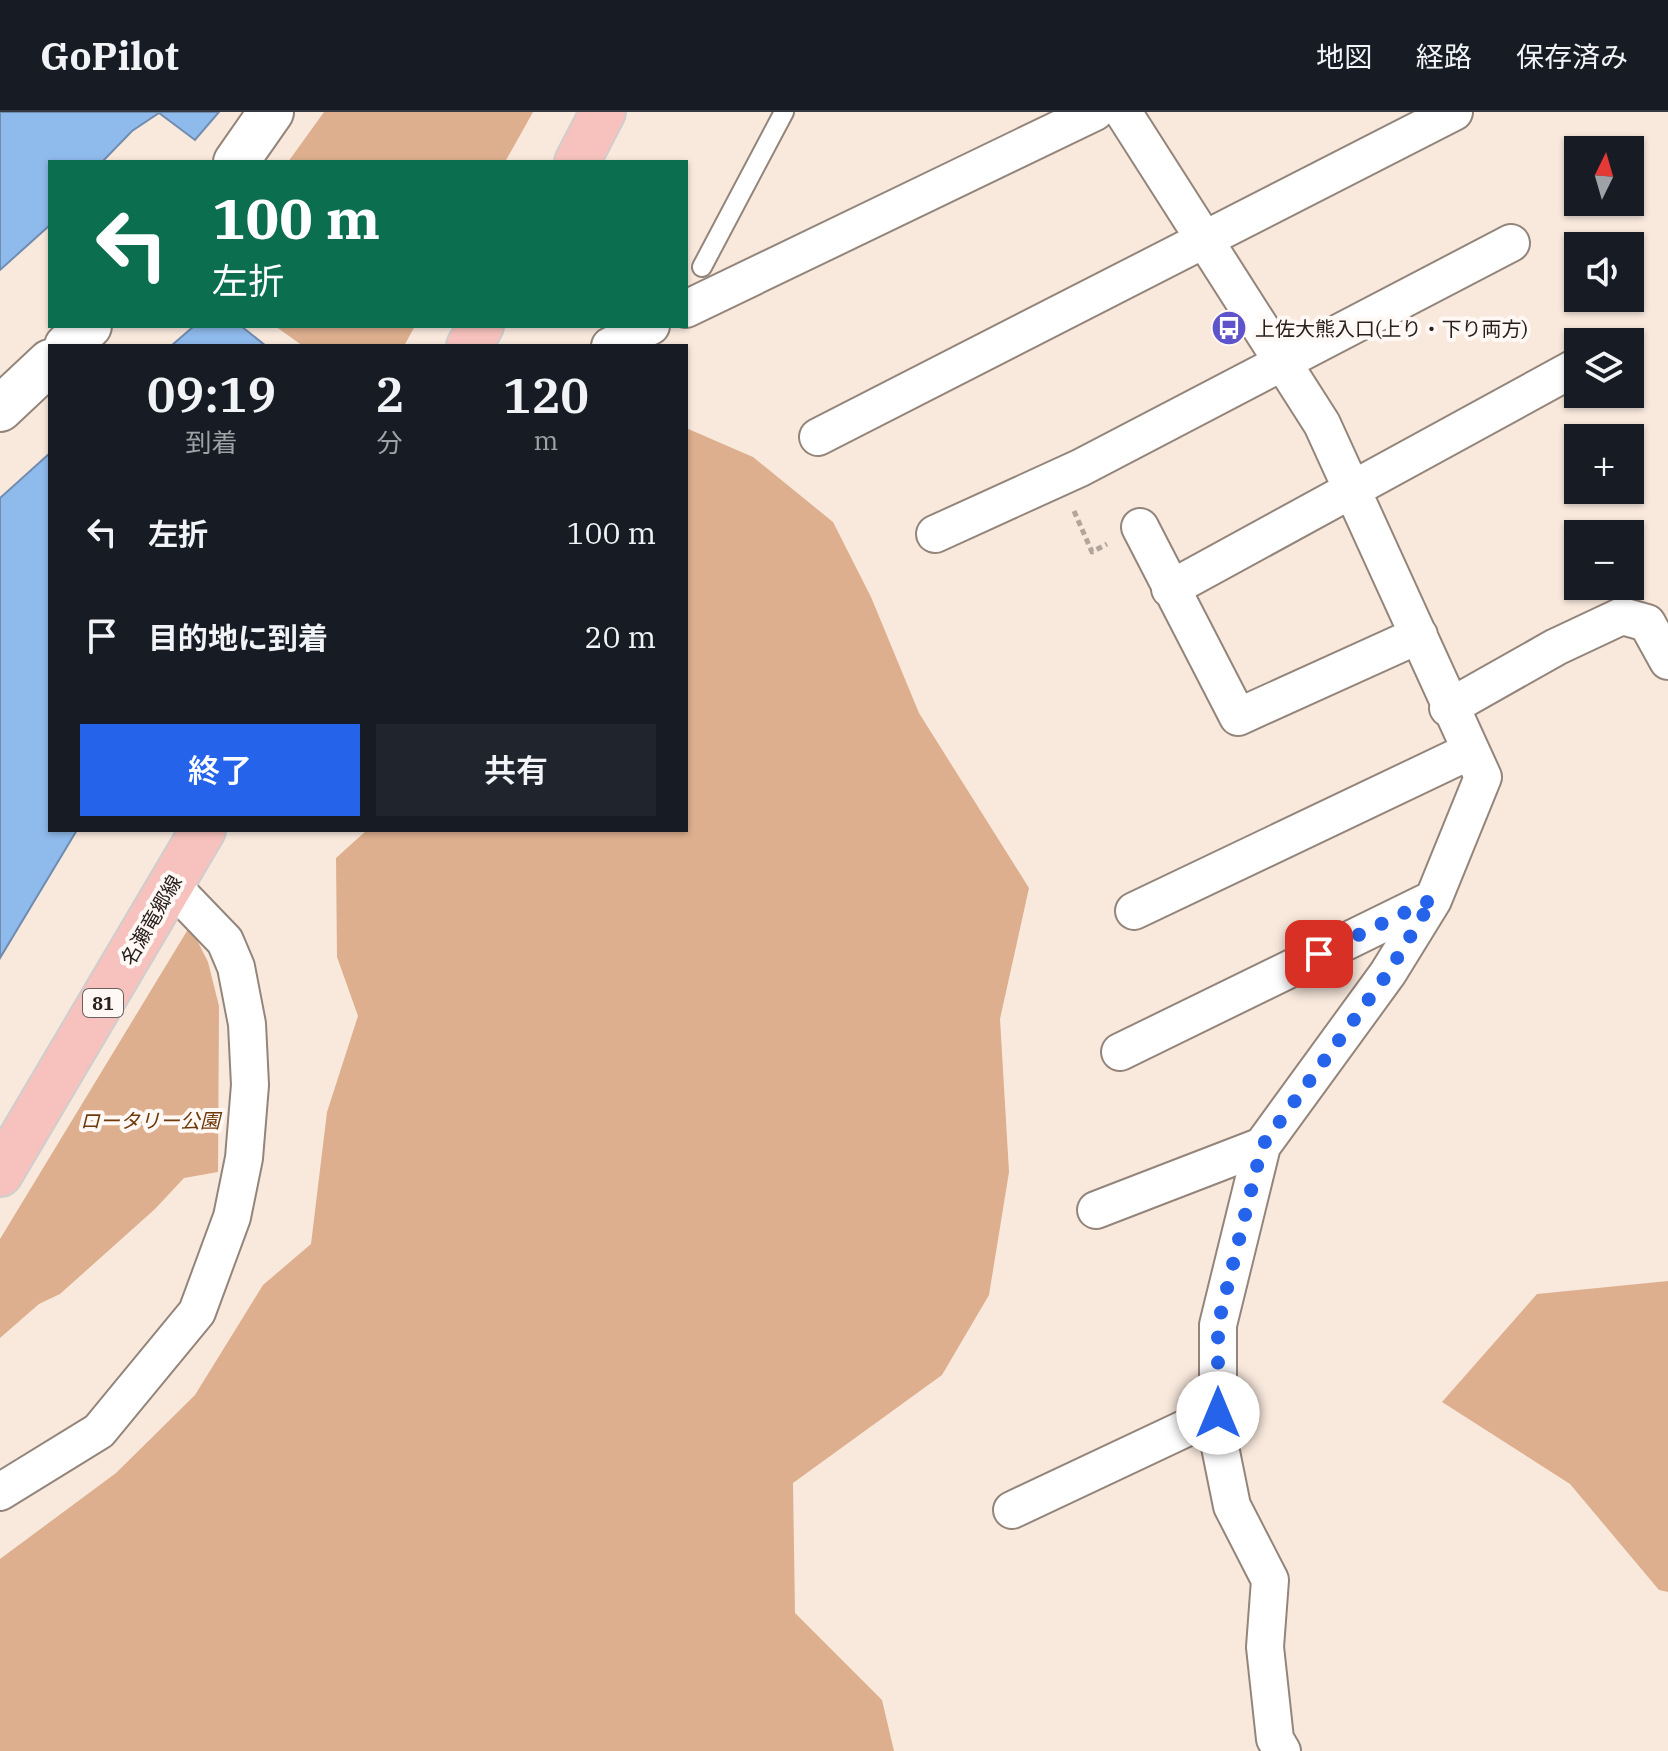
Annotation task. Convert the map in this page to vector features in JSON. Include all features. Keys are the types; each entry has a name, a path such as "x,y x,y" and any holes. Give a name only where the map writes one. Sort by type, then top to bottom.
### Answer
{"main road":[{"path":"578,160 603,112"},
{"name":"名瀬竜郷線","path":"0,1174 202,832"}],"street":[{"path":"237,160 271,112"},
{"path":"1123,112 1322,424 1419,635 1448,708 1483,777 1433,899 1388,973 1262,1146 1218,1325 1218,1437 1232,1506 1270,1580 1265,1647 1275,1739 1282,1751"},
{"path":"818,437 1454,112"},
{"path":"688,308 1068,116"},
{"path":"935,534 1060,478 1284,364 1511,243"},
{"path":"69,344 87,328"},
{"path":"614,344 647,328"},
{"path":"0,409 48,364"},
{"path":"1170,589 1564,374"},
{"path":"1140,527 1238,717 1419,635"},
{"path":"1448,708 1556,647 1622,616 1647,623 1668,661"},
{"path":"1134,911 1470,751"},
{"path":"0,1492 99,1431 197,1312 232,1217 244,1158 250,1085 247,1024 236,967 225,941 172,886"},
{"path":"1120,1052 1433,899"},
{"path":"1096,1210 1262,1146"},
{"path":"1012,1510 1218,1413"}],"lane":[{"path":"702,267 784,112"},
{"path":"1668,661 1668,673"}],"path":[{"path":"1060,478 1092,552 1140,527"}],"green space":[{"path":"324,112 533,112 506,160 289,160"},
{"path":"278,328 414,328 405,344 300,344"},
{"path":"688,429 753,457 833,522 871,597 919,713 1029,888 1000,1019 1009,1172 989,1295 942,1375 793,1483 795,1613 882,1700 894,1751 0,1751 0,1559 116,1473 195,1395 263,1285 311,1244 327,1112 358,1016 337,957 336,858 365,832 688,832"},
{"name":"ロータリー公園","path":"190,926 208,962 219,1006 218,1172 184,1178 155,1209 60,1294 39,1304 0,1338 0,1239"},
{"path":"1668,1281 1668,1592 1659,1590 1570,1484 1442,1402 1537,1294"}],"water":[{"path":"0,112 219,112 195,140 159,113 132,131 104,160 48,160 48,227 0,270"},
{"path":"192,328 244,328 264,344 173,344"},
{"path":"48,455 48,832 76,832 0,958 0,498"}],"place":[{"name":"上佐大熊入口(上り・下り両方)","path":"1229,328"}],"route":[{"path":"1218,1413 1218,1325 1262,1146 1388,973 1433,899 1319,954"}]}
